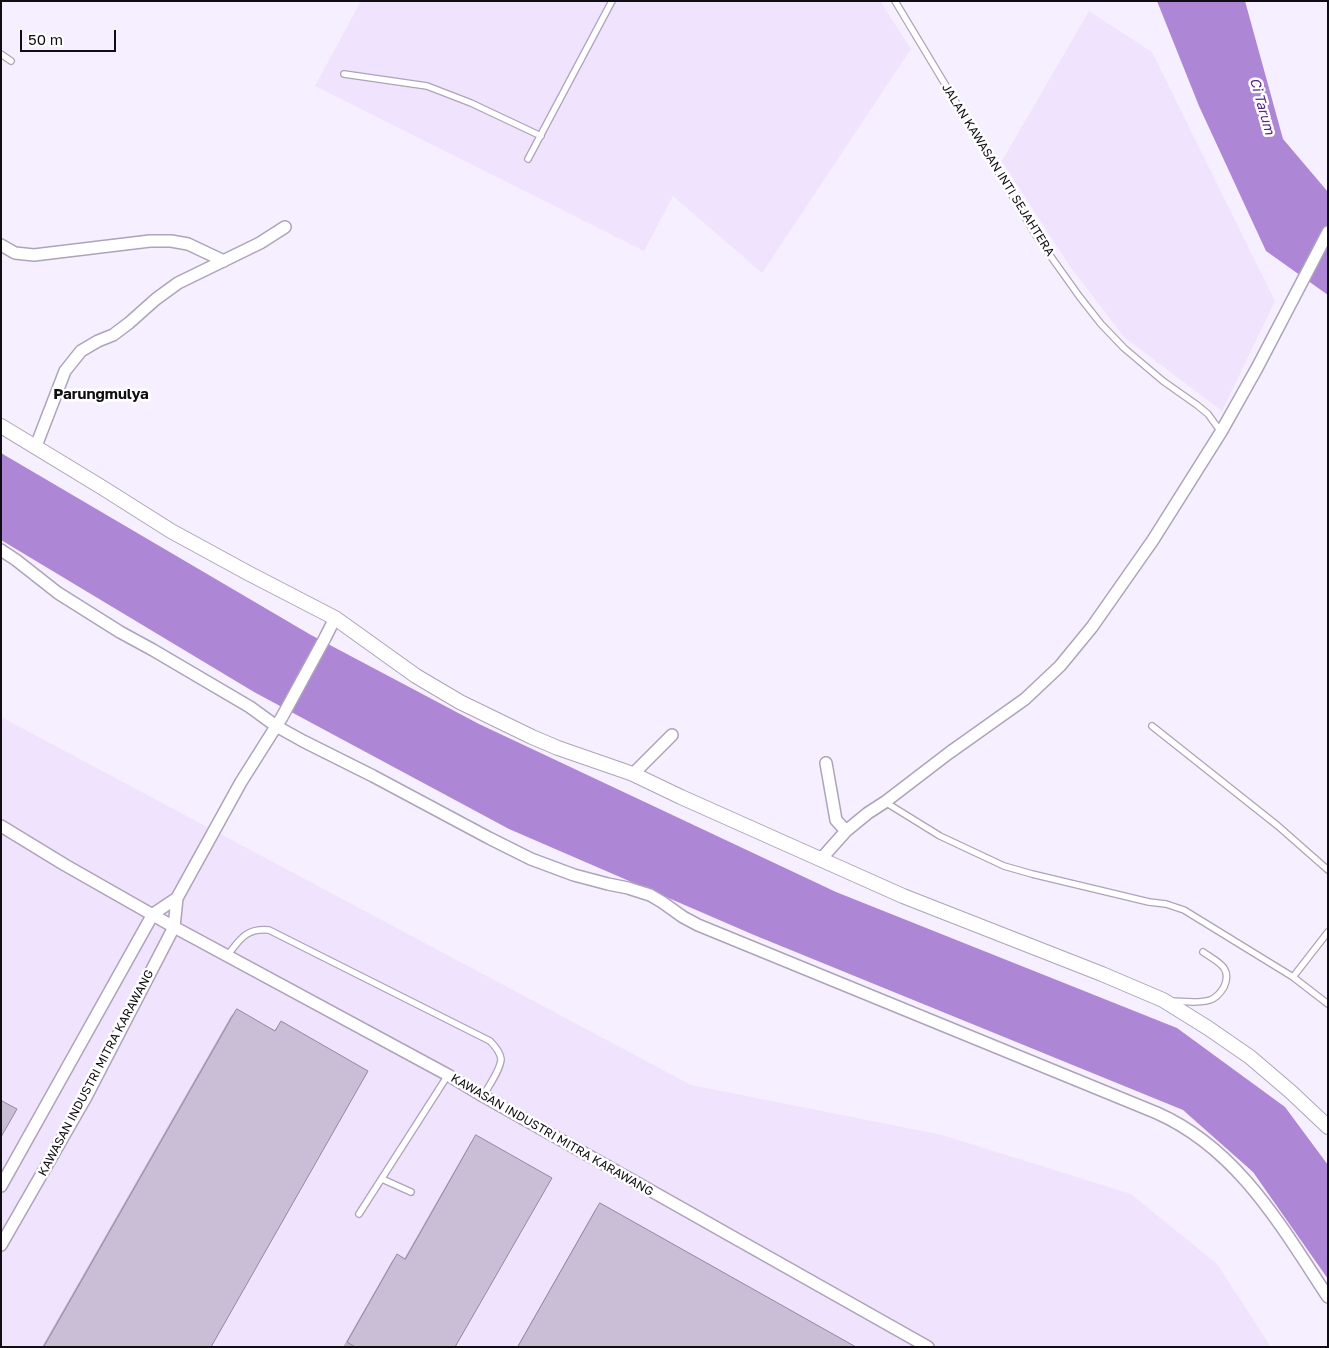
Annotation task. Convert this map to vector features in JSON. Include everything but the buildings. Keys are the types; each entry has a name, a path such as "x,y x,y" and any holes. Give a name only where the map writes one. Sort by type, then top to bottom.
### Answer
{"street":[{"path":"36,446 65,371 81,351 113,335 178,283 260,243 285,227"},
{"path":"820,859 846,832 868,813 1025,698 1060,666 1092,627 1153,540 1221,432 1257,368 1328,232"},
{"path":"1,246 15,253 34,255 130,243 171,241 188,244 224,261"},
{"path":"1,426 171,531 335,618 373,644 395,662 460,702 558,748 633,774 903,896 1164,1000 1250,1057 1291,1092 1328,1128"},
{"path":"1,550 58,592 120,632 372,776 531,859 574,875 650,895 683,917 707,929 1176,1122 1215,1150 1245,1179 1272,1212 1328,1297"},
{"name":"KAWASAN INDUSTRI MITRA KARAWANG","path":"1,1245 86,1097 174,927 176,898 241,782 279,722 335,618"},
{"path":"633,774 672,735"},
{"path":"826,763 836,820 846,832"},
{"name":"KAWASAN INDUSTRI MITRA KARAWANG","path":"1,826 174,927 448,1075 482,1096 928,1347"},
{"name":"KAWASAN INDUSTRI MITRA KARAWANG","path":"1,1186 153,914 176,898"}],"lane":[{"path":"528,159 612,1"},
{"name":"JALAN KAWASAN INTI SEJAHTERA","path":"895,1 1037,237 1079,296 1101,324 1124,348 1163,381 1208,414 1221,432"},
{"path":"1,54 11,61"},
{"path":"344,74 427,86 472,103 540,136"},
{"path":"1152,726 1278,826 1328,870"},
{"path":"885,802 940,836 1004,866 1149,902 1166,904 1184,910 1293,977 1328,1004"},
{"path":"228,956 243,935 260,929 269,930 490,1042 498,1049 501,1058 500,1066 482,1096"},
{"path":"1293,977 1328,932"},
{"path":"1164,1000 1198,1002 1211,1000 1221,992 1227,972 1223,966 1203,952"},
{"path":"359,1214 448,1075"},
{"path":"382,1179 411,1192"}],"shaded area":[{"path":"361,1 880,1 911,49 762,273 673,196 644,251 315,86"},
{"path":"1089,11 1152,52 1275,301 1222,411 1124,337 1069,265 1002,161"},
{"path":"1,717 691,1085 942,1135 1131,1194 1217,1264 1271,1347 1,1347"}],"water":[{"name":"Ci Tarum","path":"1157,1 1245,1 1283,139 1328,192 1328,295 1266,251 1199,106"},
{"path":"1,453 311,635 479,724 836,892 1177,1028 1285,1107 1328,1165 1328,1279 1253,1172 1183,1110 754,935 509,829 254,692 1,540"}],"district":[{"name":"Parungmulya","path":"101,394"}]}
